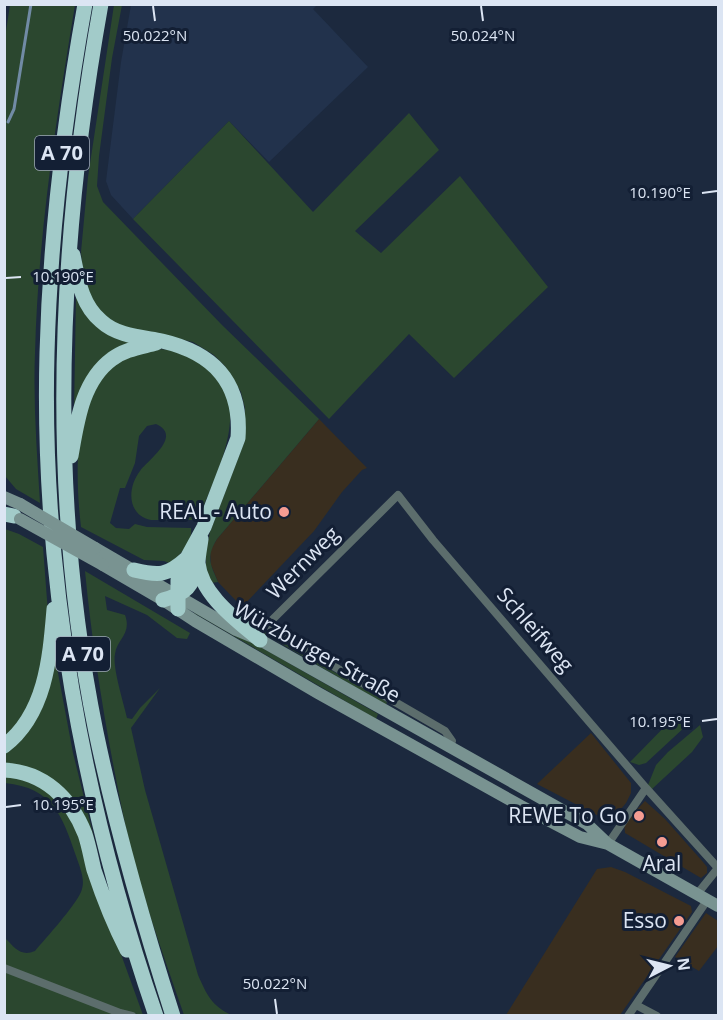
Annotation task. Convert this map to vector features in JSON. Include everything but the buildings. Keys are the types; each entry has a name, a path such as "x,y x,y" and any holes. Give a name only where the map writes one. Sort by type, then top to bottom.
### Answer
{"highway":[{"name":"A 70","path":"85,4 59,177 49,302 48,439 57,576 74,696 93,792 115,882 156,1016"},
{"name":"A 70","path":"101,4 84,108 69,237 64,367 66,486 77,615 96,730 115,820 131,880 173,1016"},
{"name":"A 70","path":"69,237 81,293 93,313 112,328 162,342"},
{"path":"66,486 80,411 89,385 113,358 130,350 162,342 190,349 218,369 234,395 237,409 239,424 234,453 201,533 192,561 191,586 173,602"},
{"path":"134,570 162,574 192,561"},
{"path":"192,561 213,596 260,640"},
{"path":"4,746 24,726 45,678 51,644 57,576"},
{"path":"4,770 19,771 42,779 72,807 86,837 94,869 122,941 150,999"}],"main road":[{"name":"Würzburger Straße","path":"10,507 104,559 173,602 260,640 587,824 608,844"},
{"name":"Würzburger Straße","path":"104,559 134,570 195,621 383,730 580,837 608,844 708,899"},
{"path":"441,762 449,747"}],"street":[{"name":"Wernweg","path":"398,495 272,620 271,630 445,731 452,741 449,747"},
{"name":"Schleifweg","path":"398,495 432,540 718,868 708,899"},
{"path":"608,844 646,788"},
{"path":"628,1016 708,899"},
{"path":"4,968 132,1016"},
{"path":"636,1005 657,1016"}],"shaded area":[{"path":"131,5 317,5 313,9 368,67 269,162 229,121 133,219 111,195 106,181 121,62"},
{"name":"REAL - Auto","path":"319,419 367,468 362,470 342,492 314,531 242,607 218,582 211,565 210,551 217,539"},
{"path":"591,733 631,783 631,793 626,803 610,822 537,784"},
{"name":"Aral","path":"645,801 665,819 707,867 707,873 701,878 625,833 624,823"},
{"path":"611,867 691,906 692,912 620,1015 506,1015 597,869"},
{"path":"706,913 718,921 718,946 699,971 675,957"}],"green space":[{"path":"10,5 75,5 55,135 40,265 35,390 40,503 16,489 5,476 4,44"},
{"path":"114,5 122,5 112,58 99,156 97,186 103,202 222,325 319,419 217,539 211,551 210,560 218,582 211,583 206,568 206,550 210,532 245,440 245,408 241,392 225,366 214,355 193,342 116,325 92,303 83,273 81,252 88,177"},
{"path":"409,113 439,150 355,231 381,253 460,176 548,287 454,378 409,334 329,419 133,219 229,121 313,212"},
{"path":"76,296 86,316 136,341 117,350 74,411"},
{"path":"153,349 180,352 204,365 220,380 228,397 230,417 228,438 222,459 199,517 193,520 151,520 137,513 131,493 133,485 140,471 161,448 166,435 163,429 156,424 147,426 139,436 135,463 125,488 120,488 110,523 116,528 129,529 135,524 147,527 191,528 190,538 185,548 169,563 144,560 81,527 79,506 78,458 81,433 86,410 95,389 108,371 126,357"},
{"path":"5,529 43,547 48,613 47,649 32,706 5,742"},
{"path":"85,571 190,633 187,639 177,638 147,615 105,596 107,610 125,615 127,622 125,632 116,649 115,660 127,718 132,719 160,688 131,728 145,790 198,975 210,999 231,1015 184,1015 151,918 136,869 112,757 96,664"},
{"path":"233,608 280,641 387,702 386,705 263,633"},
{"path":"196,610 378,714 376,719 194,613"},
{"path":"55,657 73,753 98,854 82,814 5,765 5,752"},
{"path":"676,715 687,725 646,763 639,765 630,762"},
{"path":"700,725 703,737 692,752 652,789 648,785 656,765"},
{"path":"4,773 39,781 68,808 143,1015 120,1011 124,1015 5,1015 5,938 22,952 35,951 73,905 81,892 83,878 66,828 53,806 45,797 34,791 5,783"}],"waterway":[{"path":"8,122 14,109 31,4"}],"place":[{"name":"REAL - Auto","path":"284,512"},
{"name":"REWE To Go","path":"639,816"},
{"name":"Aral","path":"662,842"},
{"name":"Esso","path":"679,921"}]}
